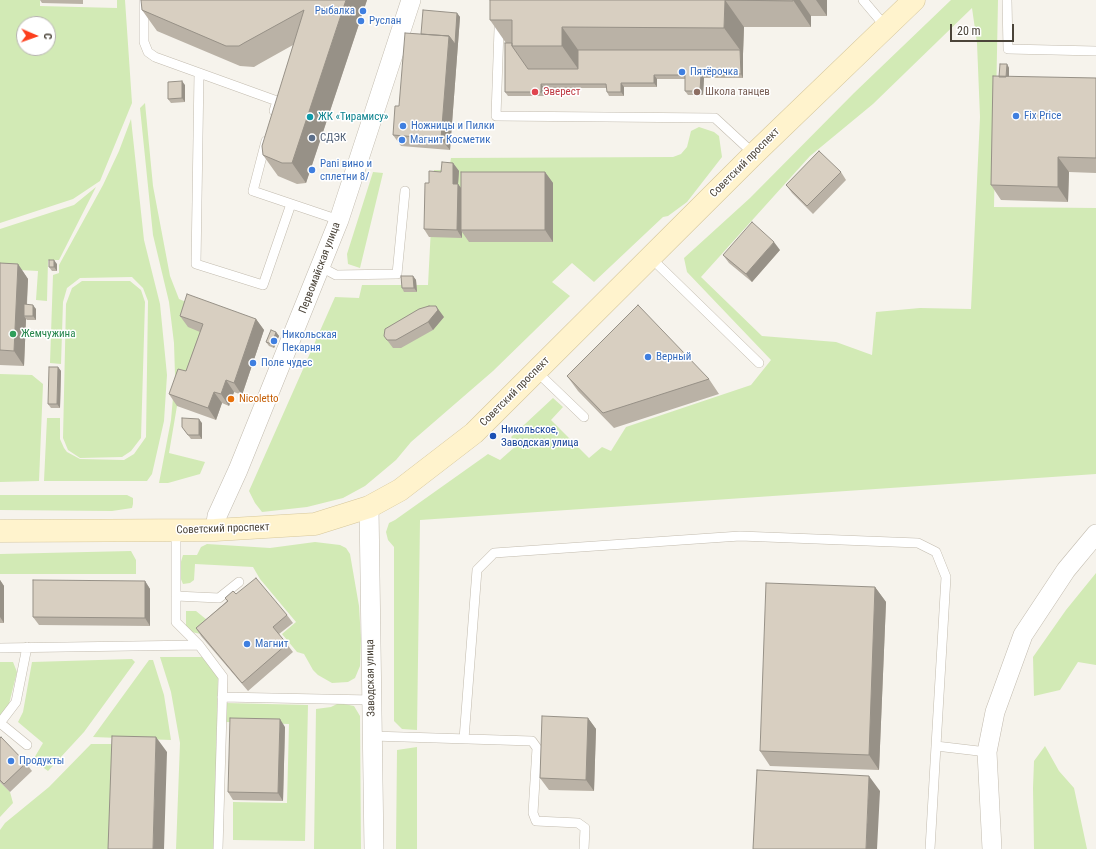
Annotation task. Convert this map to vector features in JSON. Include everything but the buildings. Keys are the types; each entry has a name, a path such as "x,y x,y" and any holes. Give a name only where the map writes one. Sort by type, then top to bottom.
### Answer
{"main road":[{"name":"Советский проспект","path":"0,531 215,530 315,524 369,507 421,475 474,433 754,154 885,26 914,0"}],"street":[{"name":"Первомайская улица","path":"215,530 217,516 238,470 339,220 411,0"},
{"name":"Заводская улица","path":"369,507 374,849"},
{"path":"992,849 987,752 996,712 1023,635 1066,570 1096,534"}],"lane":[{"path":"144,0 144,42 148,52 155,57 277,101 252,191 339,220"},
{"path":"500,0 496,116 715,118 754,154"},
{"path":"863,0 885,26"},
{"path":"1008,0 1008,49 1096,51"},
{"path":"199,73 196,264 263,285 291,204"},
{"path":"321,267 336,275 397,274 405,191"},
{"path":"650,257 759,363"},
{"path":"536,371 584,417"},
{"path":"176,530 176,622 199,645 223,677 218,849"},
{"path":"464,739 476,570 494,553 740,536 918,542 936,552 946,577 930,849"},
{"path":"176,596 219,598 239,582"},
{"path":"0,648 199,645"},
{"path":"27,647 16,702 0,723 27,745"},
{"path":"222,697 372,700"},
{"path":"372,736 532,741 537,748 534,813 536,821 578,823 585,828 584,849"},
{"path":"936,746 987,752"}],"green space":[{"path":"0,0 40,0 40,6 117,8 117,0 125,0 132,103 100,181 73,199 0,223"},
{"path":"951,0 998,0 994,207 1096,208 1096,474 420,520 417,730 402,729 394,721 394,547 388,540 386,532 389,523 488,454 500,460 517,445 511,437 553,398 563,407 551,420 589,458 602,447 611,451 626,427 751,385 771,360 687,272 684,258 750,198 854,93","holes":["972,8 977,43 980,117 971,309 920,308 876,312 872,355 836,342 762,336 701,277 810,156 873,104"]},
{"path":"145,103 153,186 170,276 179,299 195,306 211,336 177,406 169,453 205,462 200,474 168,483 159,483 171,420 175,375 174,343 169,302 153,235 140,108"},
{"path":"131,119 144,240 160,304 167,375 164,421 152,474 147,481 44,481 47,418 60,418 60,439 64,448 67,452 80,459 124,460 134,454 146,437 148,301 143,288 132,277 80,278 67,288 63,302 61,364 50,363 53,275 59,273 59,265 103,185 119,151"},
{"path":"699,127 714,132 719,136 722,157 687,202 668,216 663,217 594,282 572,263 552,282 570,296 493,371 411,442 396,460 365,486 343,498 307,507 262,512 255,503 249,491 335,297 359,298 362,285 404,285 416,292 416,285 428,285 434,170 449,170 451,158 673,157 681,154 687,147 691,131"},
{"path":"373,172 383,173 360,268 348,264 347,254"},
{"path":"96,187 59,260 48,260 47,301 36,300 38,271 0,269 0,229 74,205"},
{"path":"82,281 130,281 141,290 145,302 141,438 131,451 122,457 80,458 68,450 63,438 66,304 72,288"},
{"path":"0,374 32,375 43,384 39,481 0,482"},
{"path":"0,495 127,495 133,498 133,504 132,508 112,511 0,510"},
{"path":"315,542 340,545 346,548 350,554 359,606 361,639 360,666 355,678 348,682 332,683 318,675 313,670 304,654 297,652 282,634 296,622 260,579 253,567 195,564 194,580 190,583 183,584 180,577 180,565 183,555 197,555 201,547 207,544 270,548"},
{"path":"131,551 136,560 136,574 0,574 0,554"},
{"path":"1096,573 1096,665 1078,662 1060,690 1034,696 1033,657 1066,610"},
{"path":"186,611 196,611 212,624 201,634 186,631"},
{"path":"160,657 202,657 218,676 214,849 176,849 180,743 171,692"},
{"path":"132,659 135,662 84,732 48,771 33,760 43,743 18,722 23,712 32,662"},
{"path":"149,660 153,660 164,695 171,740 93,737"},
{"path":"0,662 13,662 17,672 9,704 0,717"},
{"path":"226,703 308,705 305,841 233,840 233,802 287,803 289,724 226,722"},
{"path":"339,703 354,706 360,716 361,849 314,849 316,709 331,707"},
{"path":"91,744 121,744 117,849 0,849 0,830 5,823 49,787"},
{"path":"1045,746 1059,771 1074,788 1087,849 1034,849 1034,761"},
{"path":"417,747 417,849 396,849 397,750"},
{"path":"0,782 10,792 13,803 0,817"}],"place":[{"name":"Рыбалка","path":"363,11"},
{"name":"Руслан","path":"361,21"},
{"name":"Пятёрочка","path":"682,72"},
{"name":"Эверест","path":"535,92"},
{"name":"Школа танцев","path":"697,92"},
{"name":"Fix Price","path":"1016,116"},
{"name":"ЖК «Тирамису»","path":"310,117"},
{"name":"Ножницы и Пилки","path":"403,126"},
{"name":"СДЭК","path":"312,138"},
{"name":"Магнит Косметик","path":"402,140"},
{"name":"Pani вино и сплетни 8/","path":"312,170"},
{"name":"Жемчужина","path":"13,334"},
{"name":"Никольская Пекарня","path":"274,341"},
{"name":"Верный","path":"648,357"},
{"name":"Поле чудес","path":"253,363"},
{"name":"Nicoletto","path":"231,399"},
{"name":"Никольское, Заводская улица","path":"493,436"},
{"name":"Магнит","path":"247,644"},
{"name":"Продукты","path":"11,761"}]}
